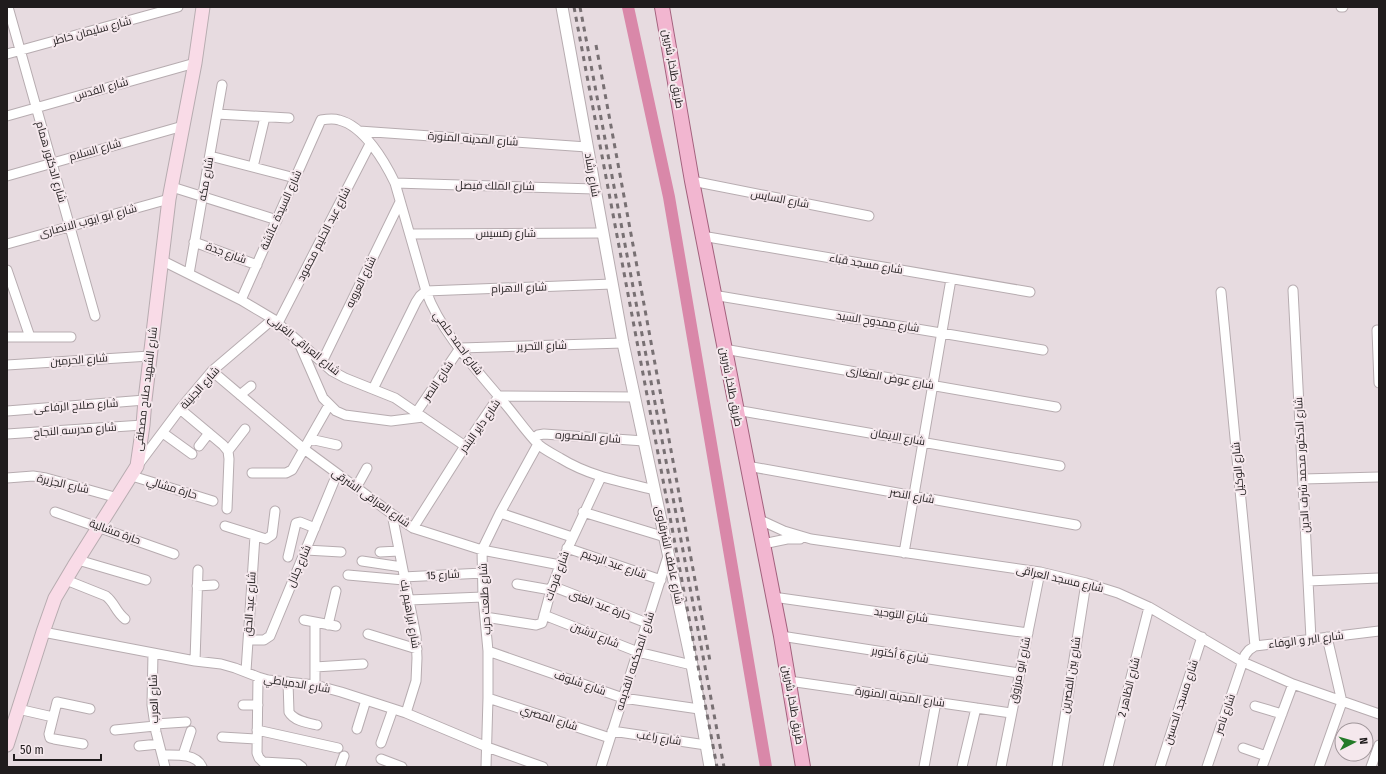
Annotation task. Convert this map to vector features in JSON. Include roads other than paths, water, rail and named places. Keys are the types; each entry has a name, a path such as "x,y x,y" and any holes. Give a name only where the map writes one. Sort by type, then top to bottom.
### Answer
{"main road":[{"name":"شارع الشهيد صلاح مصطفى","path":"7,745 55,598 134,471 143,425 170,193 195,63 203,7"},
{"name":"طريق طلخا, شربين","path":"662,7 713,295 774,597 803,767"}],"street":[{"name":"شارع الدكتور همام","path":"8,7 95,316"},
{"name":"شارع سليمان خاطر","path":"7,54 178,7"},
{"name":"شارع رشاد","path":"562,7 623,343"},
{"name":"شارع القدس","path":"7,116 195,63"},
{"name":"شارع مكه","path":"189,274 222,85"},
{"path":"217,114 289,118"},
{"path":"253,167 265,117"},
{"name":"شارع احمد حلمي","path":"321,120 341,120 359,131 385,165 395,183 426,291 442,325 536,441 567,462 601,477 655,490"},
{"name":"شارع السيدة عائشة","path":"241,300 321,120"},
{"name":"شارع السلام","path":"7,176 183,126"},
{"name":"شارع المدينه المنورة","path":"359,131 587,147"},
{"name":"شارع عبد الحليم محمود","path":"275,321 370,144"},
{"path":"210,156 295,178"},
{"name":"شارع السايس","path":"692,181 869,216"},
{"name":"شارع الملك فيصل","path":"395,183 595,189"},
{"path":"170,193 202,197 277,220"},
{"name":"شارع ابو ايوب الانصارى","path":"7,244 70,226 170,193"},
{"name":"شارع العروبه","path":"322,362 400,202"},
{"name":"شارع رمسيس","path":"410,234 603,233"},
{"name":"شارع مسجد قباء","path":"702,236 1030,292"},
{"name":"شارع جدة","path":"194,242 257,265"},
{"name":"شارع العراقى الغربى","path":"161,260 241,300 275,321 332,371 344,378 395,398 465,446"},
{"path":"7,270 30,337"},
{"path":"904,553 952,279"},
{"name":"شارع الاهرام","path":"426,291 612,284"},
{"name":"شارع الدكتور محمد شرف الدين","path":"1293,290 1311,639"},
{"path":"374,389 416,302 426,291"},
{"name":"شارع الوكيل","path":"1221,292 1255,646"},
{"name":"شارع ممدوح السيد","path":"713,295 1043,350"},
{"name":"شارع الجنينة","path":"134,471 180,409 212,372 275,321"},
{"path":"1377,330 1379,383"},
{"path":"7,337 71,337"},
{"path":"297,340 323,398 336,411 345,415 391,421 419,415"},
{"name":"شارع التحرير","path":"460,348 623,343"},
{"name":"شارع عاطف الشرقاوى","path":"623,343 692,664 710,767"},
{"name":"شارع النصر","path":"419,415 460,348"},
{"name":"شارع عوض المغازى","path":"724,349 1056,407"},
{"name":"شارع الحرمين","path":"7,365 150,356"},
{"name":"شارع العراقى الشرقى","path":"212,372 304,449 413,528 482,550 560,565"},
{"path":"240,395 251,386"},
{"name":"شارع داير البندر","path":"413,528 499,396 634,396"},
{"name":"شارع صلاح الرفاعى","path":"7,411 145,400"},
{"path":"252,473 290,472 329,405"},
{"path":"180,409 223,445 228,451 229,459 226,509"},
{"name":"شارع الايمان","path":"736,410 923,441 1060,466"},
{"name":"شارع مدرسه النجاح","path":"7,434 143,425"},
{"path":"228,451 245,429"},
{"path":"163,433 192,454"},
{"path":"200,446 209,433"},
{"name":"شارع المنصوره","path":"536,441 538,435 544,434 644,441"},
{"path":"310,439 337,445"},
{"name":"شارع طلعت حرب","path":"486,767 488,651 483,596 482,550 536,441"},
{"name":"شارع النصر","path":"747,466 1076,525"},
{"path":"356,488 367,468"},
{"name":"حارة مشالي","path":"134,471 213,501"},
{"name":"شارع جلال","path":"248,640 264,640 270,636 337,474"},
{"name":"شارع الجزيرة","path":"7,478 33,476 46,478 118,498"},
{"name":"شارع فرحات","path":"485,616 539,625 543,622 551,588 560,565 572,536 601,477"},
{"path":"1303,479 1379,477"},
{"path":"225,526 266,539 272,535 275,511"},
{"name":"حارة مشالية","path":"55,512 99,526 174,554"},
{"path":"584,512 665,536"},
{"path":"500,513 572,536"},
{"name":"شارع ابراهيم بك","path":"392,514 417,649 416,681 406,713"},
{"name":"شارع مسجد العراقى","path":"758,519 784,531 811,539 1040,572 1086,582 1118,593 1149,607 1243,662 1293,684 1379,714"},
{"path":"288,557 296,523 300,522 315,528"},
{"name":"شارع عبد الحق","path":"246,671 255,536"},
{"name":"شارع مسجد العراقى","path":"763,544 787,539 811,539"},
{"name":"شارع عبد الرحيم","path":"567,548 661,580"},
{"path":"306,550 341,552"},
{"path":"380,552 399,551"},
{"name":"شارع المحكمه القديمه","path":"601,767 669,554"},
{"path":"78,560 146,580"},
{"path":"362,561 402,567"},
{"path":"195,661 198,570"},
{"name":"شارع ابو مرزوق","path":"1000,767 1040,572"},
{"name":"شارع 15","path":"348,575 404,579 483,573"},
{"path":"1308,581 1379,578"},
{"path":"66,580 106,596 111,601 114,608 125,619"},
{"name":"شارع بين القصرين","path":"1056,767 1086,582"},
{"name":"حارة عبد الغنى","path":"517,584 551,588 647,623"},
{"path":"197,586 214,585"},
{"path":"304,620 332,626 336,591"},
{"path":"409,600 483,596"},
{"name":"شارع التوحيد","path":"774,597 1028,633"},
{"name":"شارع الظاهر 2","path":"1108,767 1149,607"},
{"name":"شارع لاشين","path":"544,615 638,652 692,664"},
{"path":"315,622 315,685"},
{"name":"شارع البر و الوفاء","path":"1243,662 1245,655 1255,646 1379,631"},
{"name":"شارع الدمياطي","path":"43,632 195,661 221,664 246,671 258,677 315,685 406,713 487,748 542,767"},
{"path":"368,634 417,649"},
{"name":"شارع 6 أكتوبر","path":"781,636 1020,673"},
{"name":"شارع مسجد الحسين","path":"1160,767 1202,637"},
{"path":"1319,767 1342,702 1327,637"},
{"name":"شارع شلوف","path":"488,651 623,698 699,709"},
{"name":"شارع العرب","path":"153,653 152,705 165,767"},
{"name":"شارع ناصر","path":"1207,767 1243,662"},
{"path":"315,667 363,664"},
{"path":"258,677 257,753 259,758 263,762 298,764 302,767"},
{"name":"شارع المدينه المنورة","path":"789,680 1011,713"},
{"path":"288,682 290,715 317,725"},
{"path":"1262,767 1293,684"},
{"name":"شارع المصري","path":"488,698 611,734"},
{"path":"357,729 366,700"},
{"path":"83,744 50,738 49,734 56,704 58,702 90,709"},
{"path":"924,767 936,702"},
{"path":"243,705 258,705"},
{"path":"1255,706 1282,714"},
{"path":"962,767 976,708"},
{"path":"18,709 53,718"},
{"path":"381,743 393,709"},
{"path":"115,730 186,722"},
{"path":"183,755 191,730"},
{"path":"222,737 257,734 338,748"},
{"name":"شارع راغب","path":"611,734 706,745"},
{"path":"139,746 159,744"},
{"path":"1371,767 1379,745"},
{"path":"1243,748 1266,756"},
{"path":"162,755 183,755 196,760 202,767"},
{"path":"340,767 344,756"},
{"path":"381,759 402,767"}],"waterway":[{"path":"628,7 669,197 766,767"}],"railway":[{"path":"574,7 717,767"},
{"path":"580,7 724,767"},
{"path":"596,45 710,661"}]}
